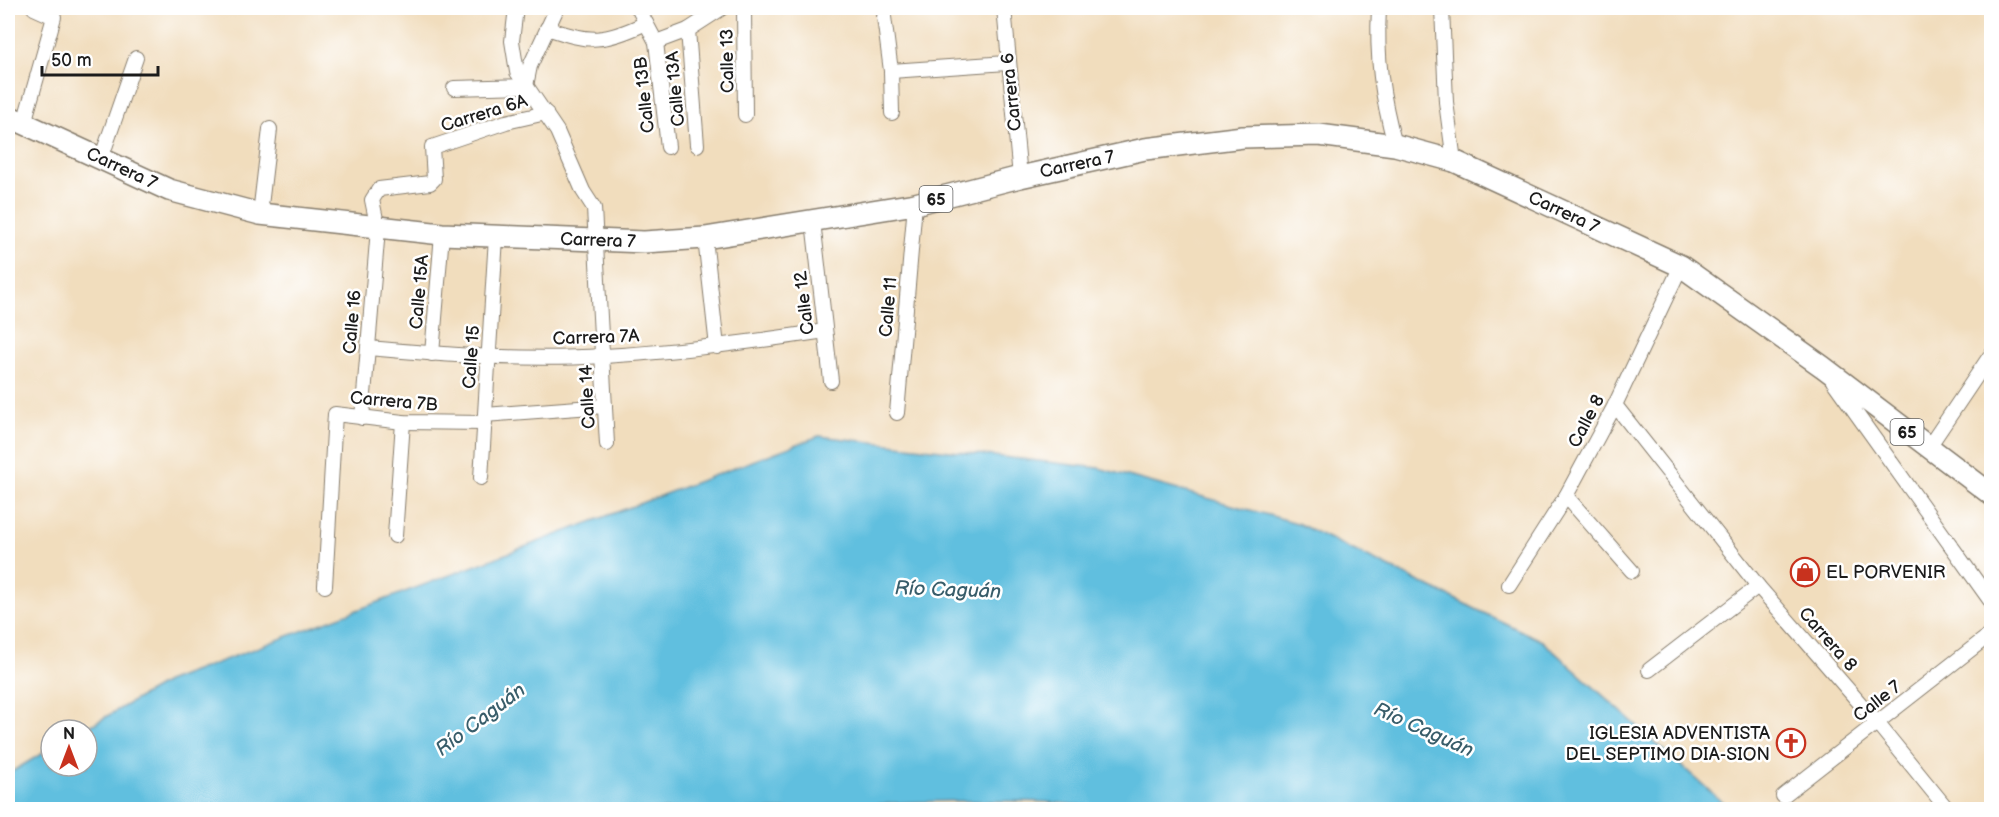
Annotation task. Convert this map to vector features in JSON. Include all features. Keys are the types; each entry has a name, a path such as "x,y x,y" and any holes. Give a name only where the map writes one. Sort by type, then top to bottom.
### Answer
{"main road":[{"name":"Carrera 7","path":"16,120 169,190 260,214 378,229 442,234 644,242 705,238 915,204 1020,177 1145,149 1243,137 1319,135 1395,145 1454,161 1681,266 1823,367"},
{"name":"65","path":"1823,367 1992,495"}],"street":[{"path":"16,120 54,17 34,8"},
{"name":"Calle 14","path":"516,8 513,57 517,72 557,131 583,191 594,208 608,444"},
{"path":"454,88 526,87 530,66 557,8"},
{"name":"Calle 13B","path":"638,8 656,42 668,147"},
{"name":"Calle 13","path":"744,8 745,115"},
{"name":"Carrera 6","path":"1004,8 1007,63 1020,177"},
{"path":"1379,8 1377,46 1382,96 1395,145"},
{"path":"1443,8 1446,102 1454,161"},
{"path":"656,42 688,30 714,10"},
{"path":"884,17 891,71 892,113"},
{"path":"547,28 580,39 614,38 646,23"},
{"name":"Calle 13A","path":"688,30 697,145"},
{"path":"100,159 136,58"},
{"path":"891,71 1007,63"},
{"name":"Carrera 6A","path":"434,179 432,147 506,122 546,113"},
{"path":"260,214 270,129"},
{"name":"Calle 16","path":"362,418 378,229 372,200 379,189 430,183 434,179"},
{"name":"Calle 11","path":"897,413 915,204"},
{"name":"Calle 12","path":"813,222 831,381"},
{"name":"Calle 15A","path":"432,354 442,234"},
{"name":"Calle 15","path":"481,478 496,237"},
{"path":"705,238 717,347"},
{"name":"Calle 8","path":"1509,585 1566,496 1616,405 1681,266"},
{"name":"Carrera 7A","path":"368,348 489,357 603,357 717,347 825,331"},
{"path":"1928,448 1992,353"},
{"name":"Carrera 7","path":"1823,367 1992,603"},
{"name":"Carrera 8","path":"1616,405 1758,586 1878,724 1948,810"},
{"name":"Carrera 7B","path":"325,586 335,414 403,422 485,419 605,406"},
{"path":"395,537 403,422"},
{"path":"1566,496 1632,571"},
{"path":"1649,670 1758,586"},
{"name":"Calle 7","path":"1783,796 1992,633"}],"water":[{"name":"Río Caguán","path":"819,436 1099,468 1297,523 1542,641 1730,809 1107,810 1029,801 943,801 903,802 825,810 8,809 8,774 39,755 39,778 99,778 99,721 166,682"}],"place":[{"name":"EL PORVENIR","path":"1805,572"},
{"name":"IGLESIA ADVENTISTA DEL SEPTIMO DIA-SION","path":"1791,743"}]}
